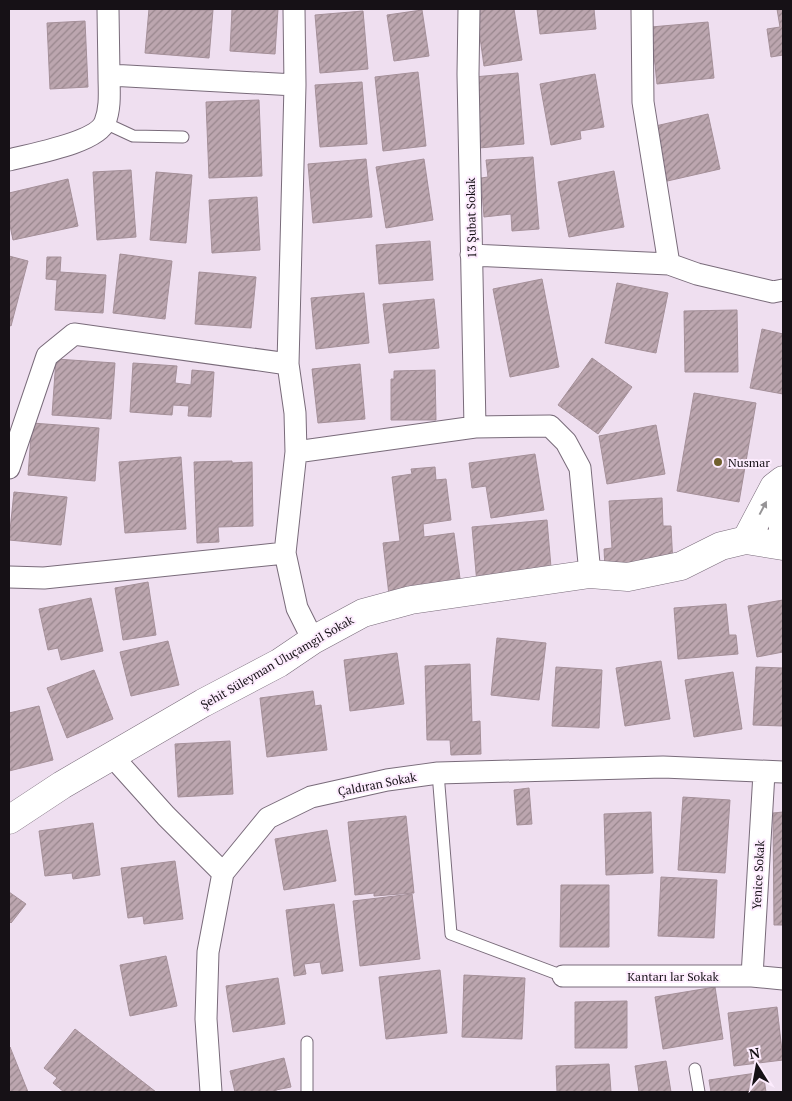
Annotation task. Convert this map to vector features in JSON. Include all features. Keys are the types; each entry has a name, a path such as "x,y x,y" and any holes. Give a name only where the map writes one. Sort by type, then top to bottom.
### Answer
{"street":[{"path":"9,160 90,137 104,124 109,105 108,9"},
{"path":"294,9 295,85 288,364 295,413 296,452 286,553 297,608 313,640"},
{"name":"13 Şubat Sokak","path":"469,9 468,74 475,426"},
{"path":"642,9 643,102 669,264"},
{"path":"109,75 295,85"},
{"path":"472,255 669,264 697,274 773,292 783,290"},
{"path":"9,468 47,356 74,334 288,364"},
{"path":"296,452 475,426 550,426 566,442 580,468 590,574"},
{"path":"783,480 774,486 746,540 783,546 783,510"},
{"name":"Şehit Süleyman Uluçamgil Sokak","path":"9,820 62,785 203,703 279,663 313,640 363,613 410,600 590,574 628,578 681,566 721,546 746,540"},
{"path":"9,577 44,578 286,553"},
{"path":"113,757 166,816 223,873"},
{"name":"Çaldıran Sokak","path":"211,1092 206,1019 208,952 223,873 268,818 312,797 387,780 438,773 663,767 773,773"},
{"name":"Yenice Sokak","path":"752,976 773,773"},
{"name":"Kantarı lar Sokak","path":"563,976 752,976 783,979"}],"lane":[{"path":"104,124 133,136 182,137"},
{"path":"438,773 451,934 563,976"},
{"path":"307,1042 307,1092"},
{"path":"694,1069 699,1092"}],"building":[{"path":"149,9 213,10 209,58 145,53"},
{"path":"232,9 278,9 275,54 230,51"},
{"path":"476,9 514,9 522,60 484,66"},
{"path":"537,9 594,9 596,29 540,34"},
{"path":"777,9 783,9 783,55 771,57 767,29 780,27"},
{"path":"422,10 429,56 394,61 387,15"},
{"path":"363,11 368,69 320,73 315,15"},
{"path":"85,21 88,87 50,89 47,23"},
{"path":"708,22 714,78 657,84 651,27"},
{"path":"418,72 426,146 383,151 375,77"},
{"path":"518,73 524,144 479,148 474,77"},
{"path":"595,74 604,127 580,131 581,139 551,145 540,84"},
{"path":"362,82 367,144 320,147 315,85"},
{"path":"259,100 262,176 209,178 206,102"},
{"path":"708,114 720,169 663,182 651,127"},
{"path":"533,157 539,229 512,231 511,214 484,217 481,178 488,177 486,160"},
{"path":"366,159 372,217 313,223 308,164"},
{"path":"424,159 433,220 386,228 376,167"},
{"path":"131,170 136,237 97,240 93,172"},
{"path":"614,171 624,227 569,237 558,182"},
{"path":"156,172 192,175 186,243 150,240"},
{"path":"68,179 78,226 13,240 9,221 9,193"},
{"path":"257,197 260,250 212,253 209,200"},
{"path":"430,241 433,280 379,284 376,245"},
{"path":"120,254 172,261 165,319 113,313"},
{"path":"9,256 28,261 11,326 9,325"},
{"path":"47,257 61,257 60,272 106,275 103,313 55,310 57,280 46,279"},
{"path":"199,272 256,277 251,328 195,324"},
{"path":"542,279 559,367 510,377 493,289"},
{"path":"617,283 668,293 656,353 605,343"},
{"path":"364,293 369,343 316,349 311,298"},
{"path":"434,299 439,348 389,353 383,304"},
{"path":"737,310 738,372 685,372 684,311"},
{"path":"762,329 783,334 783,394 750,388"},
{"path":"592,358 632,387 598,434 558,405"},
{"path":"56,359 115,363 111,419 52,415"},
{"path":"133,363 177,366 175,383 191,385 192,370 214,372 211,417 188,416 189,406 173,405 172,415 130,412"},
{"path":"360,364 365,419 318,423 312,369"},
{"path":"435,370 436,420 391,420 391,379 394,379 394,371"},
{"path":"694,393 756,403 739,502 677,491"},
{"path":"32,423 99,428 95,481 28,475"},
{"path":"656,425 665,474 607,484 599,436"},
{"path":"535,454 544,510 491,518 486,486 472,488 469,463"},
{"path":"181,457 186,529 125,533 119,462"},
{"path":"232,461 232,463 252,462 253,526 218,527 219,542 197,543 194,462"},
{"path":"435,467 436,480 446,479 451,520 423,524 424,537 454,533 461,586 389,595 383,543 400,541 392,477 412,474 411,469"},
{"path":"14,492 67,497 61,545 9,540"},
{"path":"662,498 663,526 671,526 673,565 605,568 604,549 612,548 609,501"},
{"path":"547,520 552,579 477,584 472,527"},
{"path":"148,582 156,635 123,640 115,588"},
{"path":"91,598 103,651 61,660 58,648 48,650 39,609"},
{"path":"783,600 783,652 757,657 748,606"},
{"path":"726,604 729,635 736,635 738,654 678,659 674,608"},
{"path":"497,638 546,643 539,700 491,695"},
{"path":"168,641 179,685 131,696 120,652"},
{"path":"397,653 404,704 350,711 344,660"},
{"path":"661,661 670,719 625,726 616,668"},
{"path":"470,664 472,722 480,721 481,754 451,755 450,740 427,740 425,666"},
{"path":"556,667 602,670 599,728 552,726"},
{"path":"756,667 783,668 783,726 753,725"},
{"path":"94,670 113,719 67,738 47,688"},
{"path":"733,672 742,729 694,737 685,680"},
{"path":"313,691 315,706 321,705 327,750 267,757 260,698"},
{"path":"39,706 53,760 9,771 9,713"},
{"path":"230,741 233,794 178,797 175,744"},
{"path":"529,788 532,824 517,825 514,790"},
{"path":"683,797 730,800 725,873 678,870"},
{"path":"651,812 653,873 606,875 604,814"},
{"path":"783,812 783,925 774,925 773,813"},
{"path":"406,816 414,893 374,896 374,893 355,895 348,822"},
{"path":"93,823 100,875 73,879 72,873 45,876 39,831"},
{"path":"327,830 336,881 284,890 275,839"},
{"path":"175,861 183,919 144,924 143,916 128,918 121,868"},
{"path":"661,877 717,880 714,938 658,936"},
{"path":"561,885 609,885 609,947 560,947"},
{"path":"9,892 26,904 11,923 9,921"},
{"path":"412,894 420,959 360,966 353,901"},
{"path":"334,904 343,971 322,974 320,962 304,964 306,974 294,976 286,910"},
{"path":"166,956 177,1006 130,1016 120,965"},
{"path":"440,970 447,1033 386,1039 379,977"},
{"path":"464,975 525,978 522,1039 462,1037"},
{"path":"278,978 285,1024 233,1032 226,986"},
{"path":"715,987 723,1039 663,1049 655,997"},
{"path":"627,1001 627,1048 575,1048 575,1002"},
{"path":"777,1007 783,1060 734,1066 728,1013"},
{"path":"75,1029 156,1092 64,1092 53,1083 57,1078 44,1068"},
{"path":"10,1047 28,1092 9,1092"},
{"path":"284,1058 291,1087 276,1090 276,1092 235,1092 230,1071"},
{"path":"666,1061 671,1092 639,1092 635,1066"},
{"path":"609,1064 611,1092 557,1092 556,1066"},
{"path":"763,1072 766,1092 711,1092 709,1080"}],"place":[{"name":"Nusmar","path":"718,462"}]}
